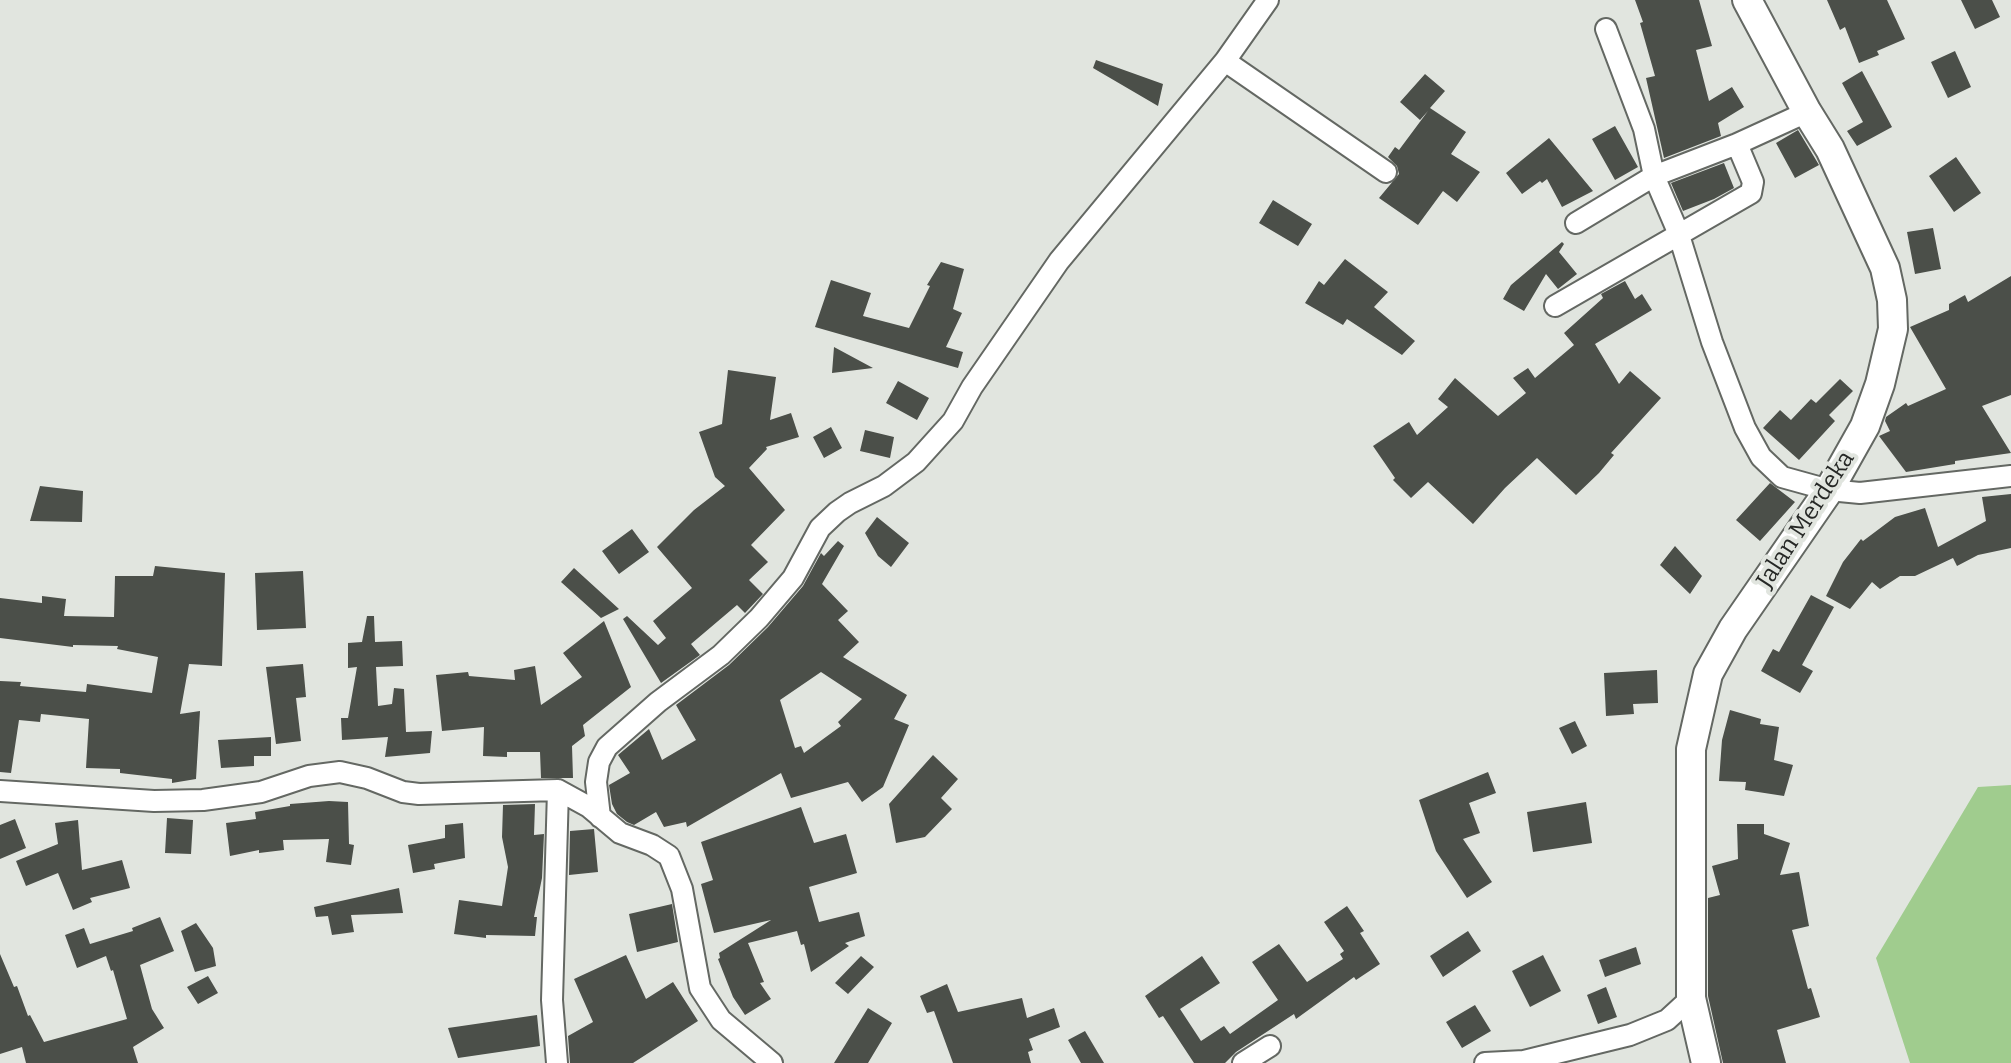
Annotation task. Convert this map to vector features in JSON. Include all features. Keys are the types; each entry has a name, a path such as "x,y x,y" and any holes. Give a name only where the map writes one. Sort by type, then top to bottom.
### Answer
{"street":[{"path":"600,817 596,782 599,762 607,747 658,702 721,655 759,618 793,578 820,528 837,512 884,486 916,462 953,421 972,387 1059,261 1225,61 1268,0"},
{"name":"Jalan Merdeka","path":"1706,1063 1691,998 1691,749 1708,674 1733,629 1829,490 1865,426 1880,384 1893,329 1892,300 1885,268 1830,149 1747,0"},
{"path":"1606,29 1644,129 1654,176 1678,232 1712,342 1745,428 1761,457 1782,477 1829,490 1860,493 2011,476"},
{"path":"1225,61 1386,172"},
{"path":"1576,223 1654,176 1737,144 1807,112"},
{"path":"1555,306 1678,232 1746,196 1754,188 1737,144"},
{"path":"0,791 154,801 203,800 261,792 309,776 340,772 419,794 558,790 589,807 620,833 652,845 669,856 682,889 700,988 721,1020 772,1063"},
{"path":"557,1063 552,1000 558,790"},
{"path":"1485,1063 1524,1061 1630,1035 1667,1020 1691,998"},
{"path":"1243,1063 1270,1046"}],"green space":[{"path":"2011,785 2011,1063 1910,1063 1876,958 1978,787"}],"building":[{"path":"1635,0 1699,0 1712,46 1696,50 1709,101 1732,87 1744,107 1718,123 1721,136 1664,158 1646,78 1655,76"},
{"path":"1827,0 1887,0 1905,39 1859,63 1845,27 1840,30"},
{"path":"1961,0 1992,0 2000,17 1975,29"},
{"path":"1955,51 1971,87 1948,98 1931,62"},
{"path":"1096,60 1163,84 1158,106 1093,68"},
{"path":"1862,71 1892,127 1857,146 1847,131 1863,122 1842,83"},
{"path":"1425,74 1445,91 1430,108 1466,132 1451,154 1480,172 1457,202 1443,191 1418,225 1379,198 1399,174 1397,166 1388,157 1395,147 1399,150 1428,111 1420,120 1400,102"},
{"path":"1615,126 1638,167 1615,180 1592,139"},
{"path":"1798,130 1819,165 1795,178 1776,143"},
{"path":"1549,138 1593,191 1562,207 1547,179 1522,194 1506,173"},
{"path":"1956,157 1981,193 1954,212 1929,176"},
{"path":"1724,163 1734,188 1683,211 1671,183"},
{"path":"1273,200 1312,224 1298,246 1259,223"},
{"path":"1933,228 1941,269 1915,274 1907,232"},
{"path":"1562,242 1564,244 1559,252 1577,274 1558,289 1546,274 1524,311 1503,299 1511,285"},
{"path":"1345,259 1388,292 1374,307 1415,341 1402,355 1347,319 1343,325 1305,303 1319,281 1324,285"},
{"path":"941,262 964,269 953,309 962,313 946,347 963,352 958,368 815,327 831,280 871,293 863,316 909,328 930,286 927,285"},
{"path":"2011,276 2011,395 1982,406 2011,453 1906,472 1879,436 1890,431 1886,417 1906,403 1908,406 1946,389 1910,327 1949,310 1949,304 1965,295 1968,302"},
{"path":"1625,281 1635,299 1642,294 1652,310 1595,344 1619,384 1630,371 1661,398 1611,453 1614,455 1599,473 1576,495 1537,458 1473,524 1428,482 1411,498 1393,480 1395,478 1373,446 1409,422 1417,435 1448,407 1438,399 1455,378 1498,416 1526,393 1513,378 1528,368 1535,378 1574,345 1564,333 1603,298 1601,294"},
{"path":"834,347 873,368 832,373"},
{"path":"728,370 776,377 770,420 791,413 799,437 766,447 749,468 785,510 751,545 768,562 749,580 763,594 745,613 737,605 691,644 700,655 661,683 623,619 627,616 658,645 666,638 653,621 692,588 657,547 694,510 725,486 715,477 699,432 722,424"},
{"path":"1840,379 1853,391 1829,415 1835,421 1799,460 1763,428 1780,410 1791,420 1811,399 1816,403"},
{"path":"898,381 929,398 917,420 886,403"},
{"path":"831,427 842,448 824,458 813,437"},
{"path":"865,430 894,437 890,458 860,451"},
{"path":"1770,483 1795,502 1760,541 1736,520"},
{"path":"40,486 83,491 82,522 30,521"},
{"path":"2011,494 2011,548 1978,555 1957,566 1953,558 1915,576 1900,576 1880,589 1872,582 1850,609 1826,596 1843,562 1861,539 1863,541 1895,517 1925,508 1938,547 1986,521 1982,497"},
{"path":"877,517 909,543 891,567 878,556 865,533"},
{"path":"632,529 649,552 619,574 602,551"},
{"path":"838,541 844,546 822,584 848,611 838,620 859,642 843,657 907,695 894,719 909,725 883,787 862,802 848,782 791,798 781,773 687,827 686,822 664,827 656,812 634,825 627,822 617,814 612,804 609,785 630,773 618,755 649,729 662,760 696,740 676,705 729,665 768,627 803,586 821,553 824,556","holes":["821,672 862,699 838,722 841,726 804,753 801,746 795,748 780,700"]},
{"path":"1675,546 1702,576 1690,594 1660,565"},
{"path":"155,566 225,573 222,666 189,664 180,714 200,711 196,779 172,783 172,779 120,773 120,769 86,768 89,719 41,714 40,722 19,720 11,773 0,772 0,681 21,682 20,686 86,692 87,684 152,693 158,657 117,649 118,646 73,647 0,638 0,598 42,603 42,596 66,599 64,616 114,617 115,576 153,576"},
{"path":"574,568 619,609 601,618 561,582"},
{"path":"303,571 306,628 257,630 255,573"},
{"path":"1811,595 1834,607 1802,665 1813,671 1800,693 1761,671 1773,649 1779,652"},
{"path":"367,616 374,616 375,642 402,641 403,666 376,667 378,706 392,704 394,688 404,689 406,732 432,731 430,753 385,757 388,737 342,740 341,718 348,718 357,667 348,668 348,643 362,642"},
{"path":"604,621 631,687 583,725 585,736 572,746 573,778 541,778 540,752 507,752 507,757 483,756 484,727 442,731 436,675 468,672 469,676 515,680 514,670 535,666 541,705 582,677 563,653"},
{"path":"303,664 306,697 296,698 301,741 276,744 266,667"},
{"path":"1657,670 1658,703 1633,704 1634,714 1606,716 1604,673"},
{"path":"1730,710 1761,719 1760,724 1779,727 1774,760 1793,765 1784,796 1745,790 1746,782 1719,781 1722,740"},
{"path":"1575,721 1587,746 1572,754 1559,728"},
{"path":"271,737 271,756 254,756 254,766 221,768 218,740"},
{"path":"933,755 958,779 941,798 952,809 925,837 896,843 889,804"},
{"path":"1488,772 1496,793 1469,803 1480,833 1463,839 1492,882 1467,898 1436,851 1419,800"},
{"path":"348,802 349,844 354,845 351,865 326,862 329,839 283,840 284,850 259,853 259,850 230,856 226,823 256,819 255,812 290,804"},
{"path":"1586,802 1592,843 1533,852 1527,812"},
{"path":"535,804 534,835 544,834 542,878 534,917 537,917 535,936 486,935 486,938 454,934 459,900 502,906 508,867 502,837 503,805"},
{"path":"801,807 814,843 846,834 857,873 809,887 819,922 859,912 865,936 845,943 849,946 811,972 804,944 801,945 797,931 748,943 764,982 760,983 771,999 745,1015 733,997 718,959 719,953 771,920 714,933 701,884 713,880 701,842"},
{"path":"167,818 193,820 191,854 165,853"},
{"path":"15,819 26,848 0,859 0,825"},
{"path":"78,820 82,870 122,860 130,888 90,898 92,902 73,910 58,873 26,886 16,861 58,844 55,823"},
{"path":"463,823 465,858 434,864 435,869 413,873 408,845 445,838 445,825"},
{"path":"1737,824 1764,824 1764,834 1790,843 1780,875 1799,872 1809,926 1792,930 1808,989 1811,988 1820,1017 1777,1030 1786,1063 1723,1063 1708,996 1708,898 1720,895 1712,866 1738,859"},
{"path":"594,829 598,872 569,875 570,831"},
{"path":"399,888 403,913 351,915 354,932 332,935 328,916 316,917 314,907"},
{"path":"672,904 678,942 637,952 629,914"},
{"path":"1347,906 1364,931 1360,933 1380,964 1356,980 1354,977 1296,1019 1294,1014 1236,1052 1225,1063 1194,1063 1163,1016 1159,1018 1145,996 1202,956 1220,983 1180,1009 1201,1041 1224,1026 1230,1034 1278,1000 1252,962 1279,944 1307,982 1343,959 1340,954 1344,951 1324,922"},
{"path":"160,917 174,951 140,965 152,1009 164,1028 133,1047 138,1063 26,1063 22,1047 0,1054 0,954 28,1016 44,1042 127,1019 106,956 77,968 65,935 84,928 90,944 133,931 132,928"},
{"path":"196,923 213,948 216,966 195,972 181,931"},
{"path":"1468,931 1481,951 1443,977 1430,956"},
{"path":"1636,947 1641,964 1605,977 1599,960"},
{"path":"626,955 646,999 673,982 698,1021 633,1063 570,1063 568,1036 593,1022 574,979"},
{"path":"1543,955 1561,991 1530,1007 1512,971"},
{"path":"861,956 874,967 848,994 835,983"},
{"path":"208,976 218,993 198,1004 187,987"},
{"path":"947,984 958,1012 1022,998 1027,1018 1054,1008 1060,1027 1029,1039 1033,1050 1028,1052 1031,1063 953,1063 934,1011 927,1013 920,996"},
{"path":"1606,987 1617,1017 1598,1024 1587,995"},
{"path":"1475,1005 1491,1031 1462,1048 1446,1022"},
{"path":"868,1008 892,1023 868,1063 834,1063"},
{"path":"537,1015 540,1046 458,1058 448,1028"},
{"path":"1085,1031 1104,1063 1081,1063 1068,1040"}]}
